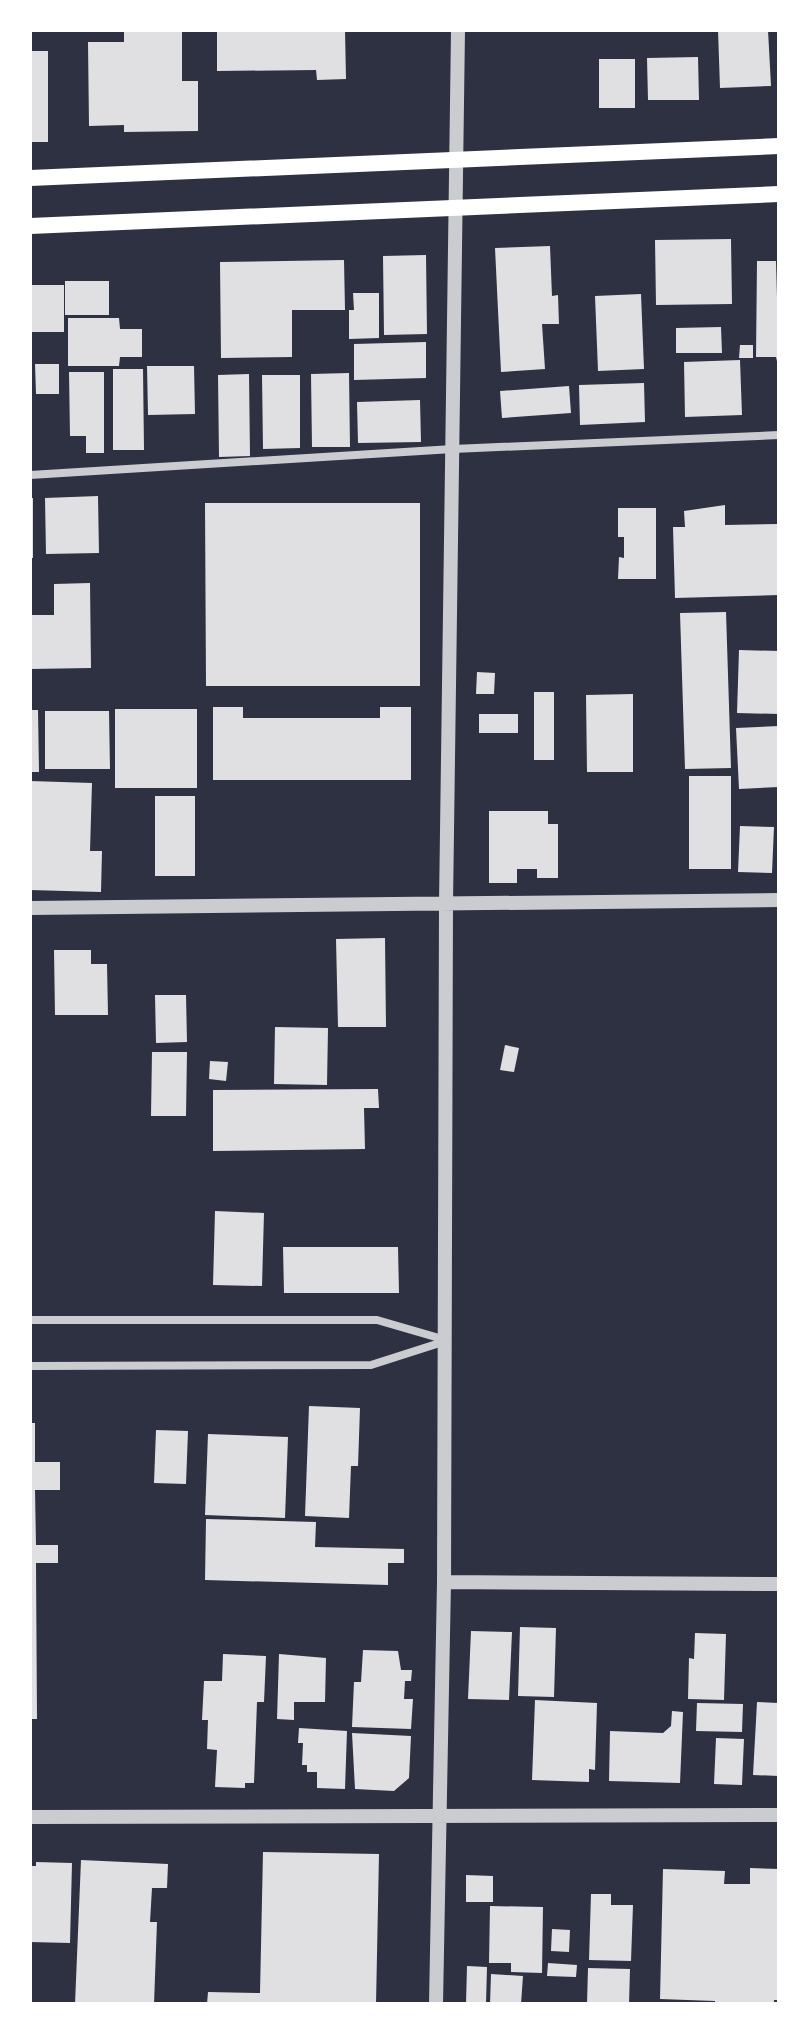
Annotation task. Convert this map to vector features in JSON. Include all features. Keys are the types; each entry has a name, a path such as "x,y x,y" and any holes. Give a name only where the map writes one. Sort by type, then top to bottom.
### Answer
{"main road":[{"path":"30,178 779,146"},
{"path":"30,226 779,194"}],"street":[{"path":"436,2004 447,1340 446,904 458,30"},
{"path":"30,475 453,449 779,435"},
{"path":"30,908 779,900"},
{"path":"30,1320 377,1320 447,1340"},
{"path":"30,1366 371,1365 447,1340"},
{"path":"444,1582 779,1584"},
{"path":"30,1817 779,1815"}],"building":[{"path":"124,30 182,30 182,81 198,81 198,131 124,132 124,125 89,126 88,42 124,42"},
{"path":"217,30 345,30 346,79 317,80 316,70 217,71"},
{"path":"718,30 768,30 771,86 720,88"},
{"path":"30,51 48,51 48,142 30,142"},
{"path":"698,57 699,100 648,100 647,58"},
{"path":"599,59 635,59 635,108 599,108"},
{"path":"731,239 732,304 656,305 655,240"},
{"path":"550,246 552,296 558,295 559,324 542,324 545,369 501,372 495,248"},
{"path":"426,255 427,334 384,335 383,256"},
{"path":"344,260 345,310 292,310 292,357 221,358 220,262"},
{"path":"757,261 776,261 779,370 776,357 756,357"},
{"path":"65,281 109,281 109,315 65,315"},
{"path":"30,285 64,285 64,332 30,332"},
{"path":"353,293 379,293 379,338 349,339 349,310 354,310"},
{"path":"641,294 644,369 598,371 595,296"},
{"path":"68,318 119,318 120,329 142,329 142,357 120,357 119,366 68,366"},
{"path":"721,327 722,353 676,353 676,328"},
{"path":"426,342 426,378 354,380 354,344"},
{"path":"740,345 753,345 753,358 739,358"},
{"path":"740,360 742,415 685,417 684,362"},
{"path":"35,364 59,364 59,394 36,394"},
{"path":"147,366 194,366 195,414 148,415"},
{"path":"113,369 143,369 144,450 113,450"},
{"path":"69,372 104,372 104,453 86,453 86,436 70,436"},
{"path":"349,373 350,447 312,447 311,374"},
{"path":"249,374 250,456 219,457 218,375"},
{"path":"262,375 300,375 300,448 263,449"},
{"path":"644,383 645,422 580,425 579,385"},
{"path":"569,386 571,413 502,418 500,391"},
{"path":"420,400 421,442 358,443 357,402"},
{"path":"98,496 99,553 46,554 45,498"},
{"path":"30,498 33,498 33,558 30,558"},
{"path":"205,503 420,503 420,686 206,686"},
{"path":"725,505 725,525 779,524 779,595 675,598 673,527 685,527 684,511"},
{"path":"618,508 656,508 656,579 618,579 619,557 624,558 624,537 618,537"},
{"path":"90,583 91,668 30,669 30,615 54,615 54,584"},
{"path":"726,612 731,768 685,769 680,613"},
{"path":"739,650 779,651 779,714 737,713"},
{"path":"477,672 495,673 494,694 476,694"},
{"path":"534,692 554,692 554,760 534,760"},
{"path":"633,694 633,772 587,772 586,695"},
{"path":"213,707 243,707 243,718 380,718 380,707 411,707 411,780 213,780"},
{"path":"115,709 197,709 197,788 115,788"},
{"path":"30,710 38,710 39,772 30,772"},
{"path":"45,711 109,711 110,769 45,769"},
{"path":"479,714 518,714 518,733 479,733"},
{"path":"779,726 779,787 739,789 736,728"},
{"path":"689,776 731,776 731,869 689,869"},
{"path":"30,781 92,783 90,851 102,851 101,892 30,890"},
{"path":"155,796 195,796 195,876 155,876"},
{"path":"489,811 548,811 548,824 558,824 558,878 537,878 537,869 517,869 517,883 489,883"},
{"path":"740,826 774,827 772,873 738,872"},
{"path":"385,938 386,1027 338,1027 336,939"},
{"path":"54,950 91,950 91,964 107,964 108,1015 55,1015"},
{"path":"155,995 186,995 187,1042 156,1043"},
{"path":"275,1027 328,1028 327,1085 274,1084"},
{"path":"505,1045 519,1048 514,1072 500,1070"},
{"path":"152,1052 187,1052 186,1116 151,1116"},
{"path":"210,1061 228,1062 226,1081 209,1079"},
{"path":"378,1089 379,1108 364,1108 365,1149 213,1151 213,1090"},
{"path":"215,1211 264,1213 262,1286 213,1285"},
{"path":"283,1247 398,1247 399,1293 284,1293"},
{"path":"309,1406 360,1408 358,1466 351,1466 349,1518 305,1516"},
{"path":"30,1423 35,1423 35,1462 60,1462 60,1490 35,1490 36,1545 58,1545 58,1563 36,1563 37,1719 30,1719"},
{"path":"156,1430 188,1431 186,1484 154,1483"},
{"path":"208,1434 288,1437 285,1518 205,1515"},
{"path":"206,1519 316,1522 315,1547 404,1549 404,1563 388,1563 388,1585 205,1580"},
{"path":"520,1627 556,1628 554,1697 518,1696"},
{"path":"471,1631 512,1632 509,1700 468,1699"},
{"path":"695,1633 726,1634 724,1700 688,1699 689,1658 694,1659"},
{"path":"363,1650 398,1651 401,1670 412,1670 411,1681 405,1681 404,1699 413,1699 411,1729 352,1727 354,1682 361,1682"},
{"path":"223,1654 266,1656 264,1702 257,1702 254,1783 245,1783 245,1788 215,1787 217,1750 207,1749 208,1720 202,1720 204,1681 222,1681"},
{"path":"279,1654 326,1658 325,1702 294,1702 294,1720 277,1719"},
{"path":"535,1700 597,1703 595,1770 589,1769 589,1782 532,1780"},
{"path":"757,1702 779,1703 779,1776 753,1775"},
{"path":"697,1703 743,1704 742,1732 696,1731"},
{"path":"672,1711 683,1712 680,1783 609,1781 610,1731 663,1733 671,1726"},
{"path":"299,1728 347,1731 345,1789 317,1788 317,1772 307,1772 307,1765 302,1765 303,1743 298,1743"},
{"path":"352,1733 411,1736 409,1778 394,1791 355,1789"},
{"path":"716,1738 744,1739 742,1785 714,1784"},
{"path":"263,1852 379,1854 376,2004 207,2004 208,1992 260,1993"},
{"path":"81,1860 168,1864 167,1888 152,1888 150,1922 157,1922 154,2004 75,2004"},
{"path":"36,1862 72,1863 70,1943 30,1942 30,1866 36,1866"},
{"path":"750,1868 779,1869 779,2000 774,2000 774,2004 715,2004 715,2001 660,1999 663,1869 725,1871 724,1884 750,1884"},
{"path":"466,1875 493,1876 493,1902 466,1902"},
{"path":"591,1894 611,1894 611,1905 633,1905 631,1961 589,1960"},
{"path":"490,1906 543,1907 542,1973 511,1972 511,1963 489,1963"},
{"path":"552,1929 570,1930 569,1952 551,1951"},
{"path":"548,1963 577,1965 576,1977 547,1976"},
{"path":"467,1966 487,1967 486,2004 466,2004"},
{"path":"588,1968 630,1969 629,2004 587,2004"},
{"path":"491,1974 523,1976 521,2004 490,2004"}]}
